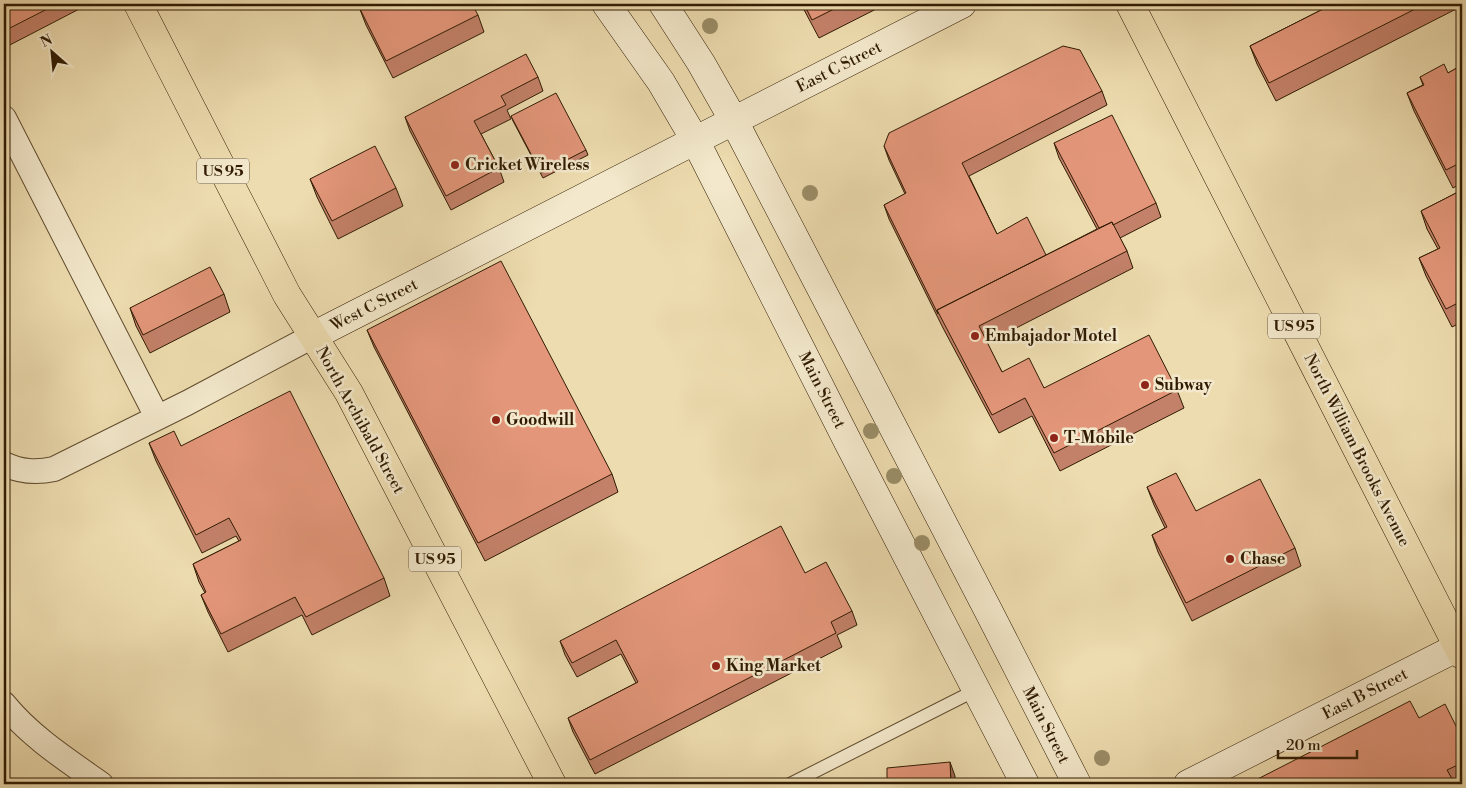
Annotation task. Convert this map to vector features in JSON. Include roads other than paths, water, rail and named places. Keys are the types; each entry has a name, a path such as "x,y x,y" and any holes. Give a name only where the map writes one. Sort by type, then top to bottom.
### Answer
{"highway":[{"name":"North Archibald Street","path":"138,4 287,295 349,393 552,784"},
{"name":"North William Brooks Avenue","path":"1130,4 1461,649"}],"main road":[{"name":"Main Street","path":"606,4 661,82 715,130 985,604 1077,784"},
{"name":"Main Street","path":"664,4 701,63 715,130 976,690 1025,784"},
{"name":"East C Street","path":"715,130 962,4"},
{"name":"West C Street","path":"313,336 715,130"},
{"name":"East B Street","path":"1188,784 1461,649"}],"street":[{"path":"4,118 157,417"},
{"name":"West C Street","path":"4,464 30,472 54,469 313,336"},
{"path":"4,704 12,714 44,743 101,784"}],"lane":[{"path":"790,784 976,690"}],"place":[{"name":"Cricket Wireless","path":"455,165"},
{"name":"Embajador Motel","path":"975,336"},
{"name":"Subway","path":"1145,385"},
{"name":"Goodwill","path":"496,420"},
{"name":"T-Mobile","path":"1054,438"},
{"name":"Chase","path":"1230,559"},
{"name":"King Market","path":"716,666"}]}
